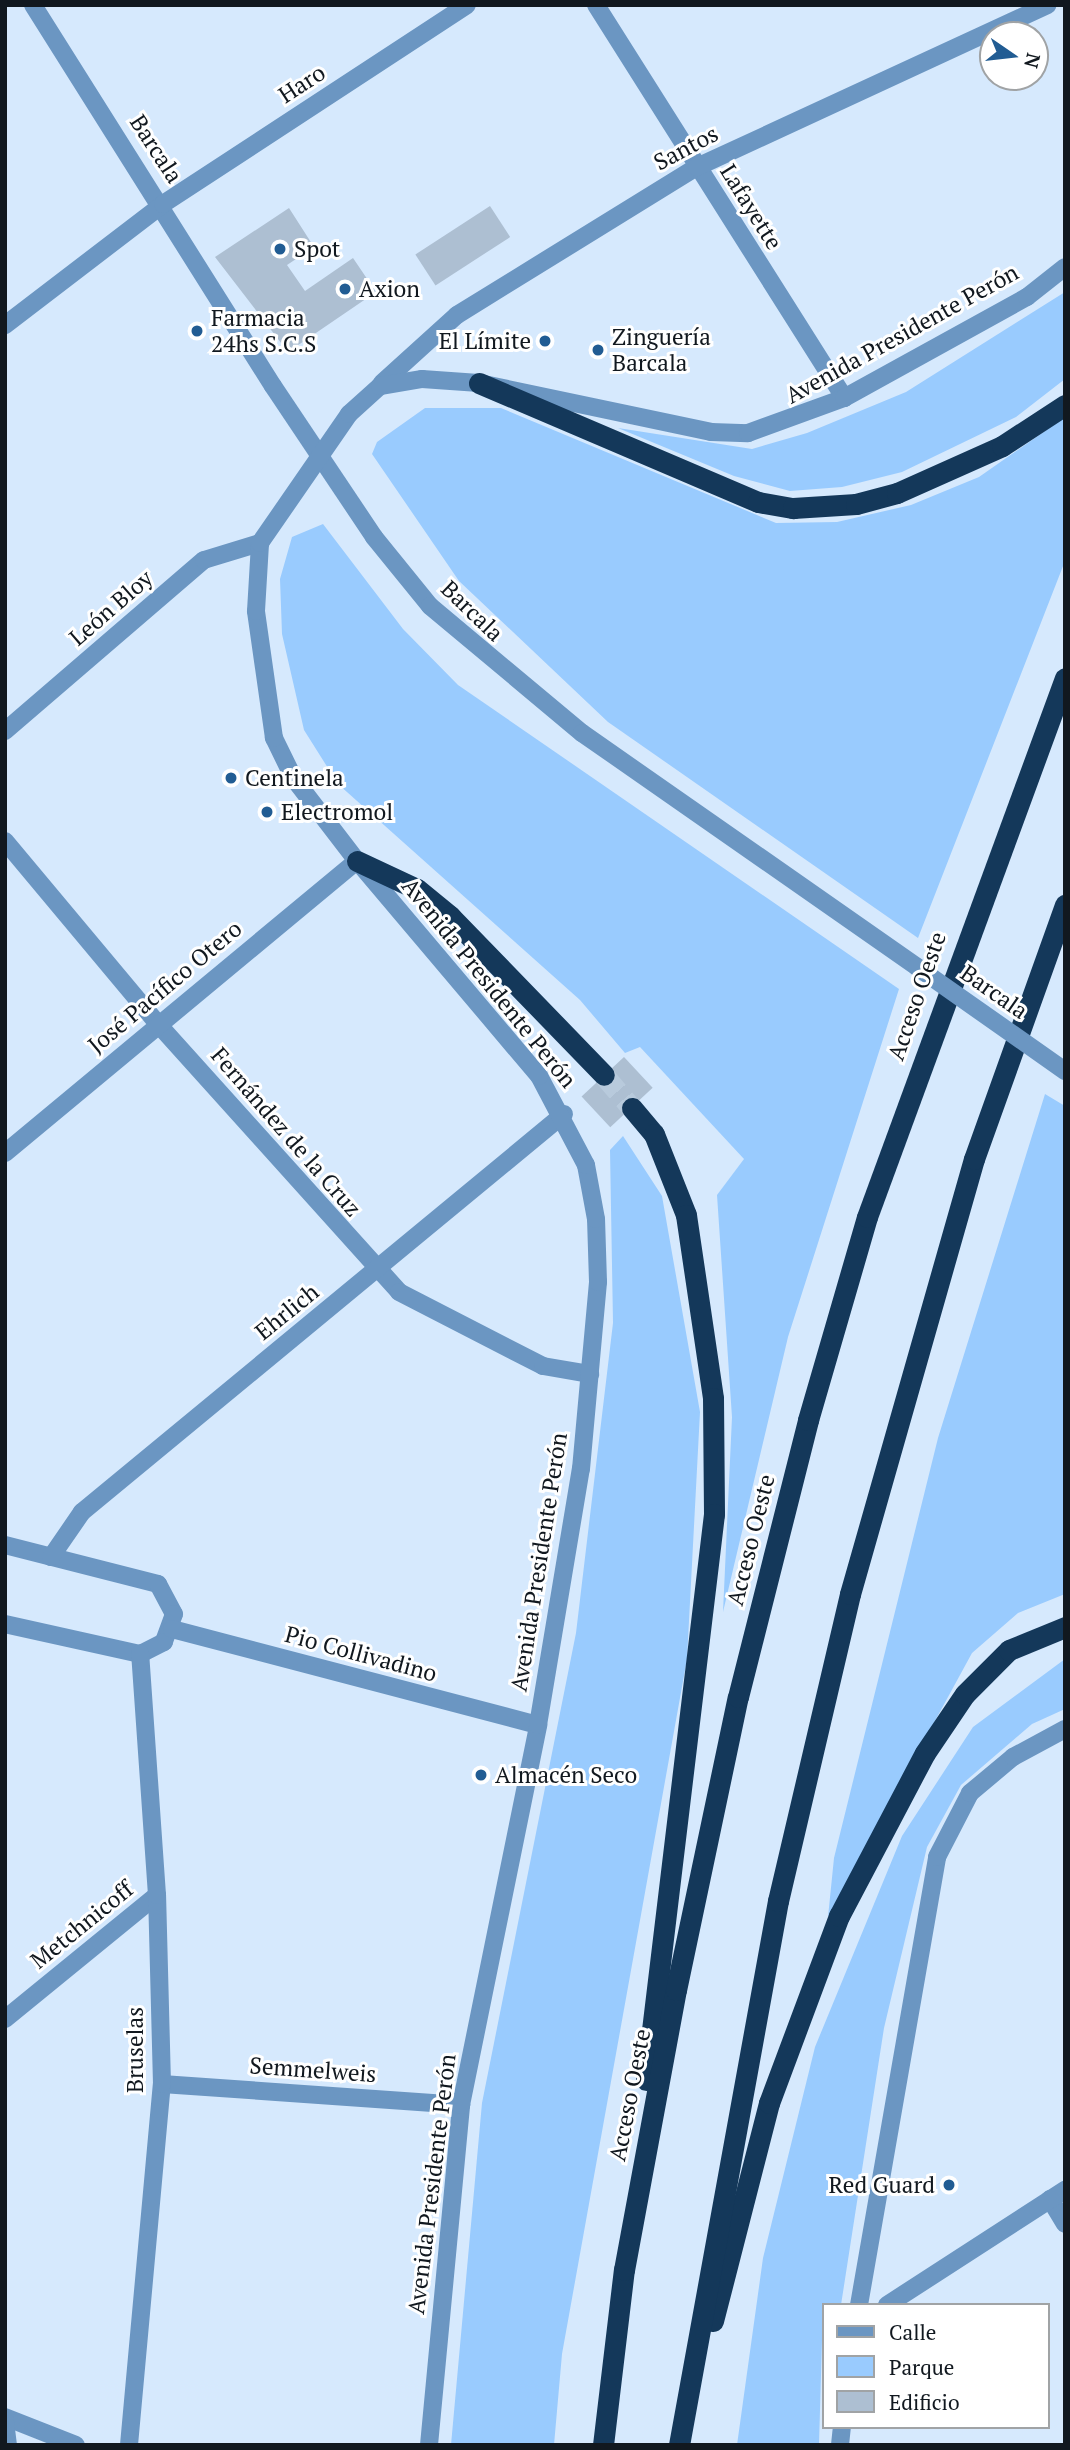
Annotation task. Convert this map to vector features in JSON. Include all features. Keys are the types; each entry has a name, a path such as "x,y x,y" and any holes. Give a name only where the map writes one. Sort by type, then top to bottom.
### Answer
{"highway":[{"path":"479,383 726,489 793,508 856,504 897,493 1002,446 1065,405"},
{"name":"Acceso Oeste","path":"603,2445 624,2270 738,1697 808,1420 867,1217 1065,678"},
{"path":"357,861 417,888 450,916 604,1075"},
{"path":"680,2445 778,1901 850,1594 974,1159 1065,905"},
{"path":"624,2270 714,1514 713,1398 691,1239 673,1176 632,1108"},
{"path":"680,2445 769,2103 839,1916 925,1753 965,1695 1009,1650 1065,1627"}],"street":[{"name":"Barcala","path":"33,5 374,537 472,648 582,733 1065,1071"},
{"name":"Haro","path":"5,325 163,204 467,5"},
{"name":"Lafayette","path":"596,5 844,398"},
{"name":"Santos","path":"380,386 457,315 697,167 1047,5"},
{"name":"Avenida Presidente Perón","path":"380,386 422,379 479,383 711,432 748,433 788,424 844,398 1027,297 1065,267"},
{"path":"260,543 321,455 380,386"},
{"name":"Avenida Presidente Perón","path":"260,543 256,611 274,738 294,779 357,861 540,1076 564,1114 586,1165 596,1219 590,1374 538,1725 461,2105 429,2445"},
{"name":"León Bloy","path":"5,731 204,560 260,543"},
{"name":"Fernández de la Cruz","path":"5,841 158,1024 376,1271 399,1292 517,1355 590,1374"},
{"name":"José Pacífico Otero","path":"5,1153 357,861"},
{"name":"Ehrlich","path":"51,1557 82,1512 564,1114"},
{"path":"5,1545 158,1584 171,1598 172,1629 153,1651 140,1654 5,1624"},
{"name":"Pio Collivadino","path":"172,1629 538,1725"},
{"name":"Bruselas","path":"129,2445 162,2084 157,1895 140,1654"},
{"path":"859,2303 937,1857 970,1793 1013,1757 1065,1729"},
{"name":"Metchnicoff","path":"5,2019 157,1895"},
{"name":"Semmelweis","path":"162,2084 461,2105"},
{"path":"890,2303 1057,2195 1065,2224"},
{"path":"8,2445 5,2419 76,2445"}],"green space":[{"path":"1065,292 1065,379 1016,417 902,472 842,487 790,491 734,476 618,428 752,449 807,433 906,392"},
{"path":"425,408 501,408 776,523 837,522 911,505 979,477 1065,417 1065,561 918,938 608,722 459,581 372,454 377,442"},
{"path":"323,524 403,629 458,685 899,989 788,1337 723,1612 732,1417 717,1195 744,1159 640,1047 625,1053 580,1000 338,784 304,730 282,634 280,579 292,537"},
{"path":"1045,1094 1065,1106 1065,1594 1018,1613 972,1653 828,1917 834,1858 938,1438"},
{"path":"623,1136 662,1196 700,1412 687,1659 562,2354 554,2445 451,2445 482,2103 576,1633 613,1323 610,1150"},
{"path":"1065,1659 1065,1709 1032,1724 961,1785 927,1847 884,2028 841,2303 822,2303 819,2445 737,2445 763,2258 815,2047 902,1836 973,1727"}],"building":[{"path":"490,206 510,237 436,286 415,254"},
{"path":"289,208 314,247 287,265 305,291 353,258 376,292 288,352 215,257"},
{"path":"624,1057 653,1088 610,1127 582,1097"}],"tunnel":[{"path":"604,1075 632,1108"}],"place":[{"name":"Spot","path":"280,249"},
{"name":"Axion","path":"345,289"},
{"name":"Farmacia 24hs S.C.S","path":"197,331"},
{"name":"El Límite","path":"545,341"},
{"name":"Zinguería Barcala","path":"598,350"},
{"name":"Centinela","path":"231,778"},
{"name":"Electromol","path":"267,812"},
{"name":"Almacén Seco","path":"481,1775"},
{"name":"Red Guard","path":"949,2185"}]}
